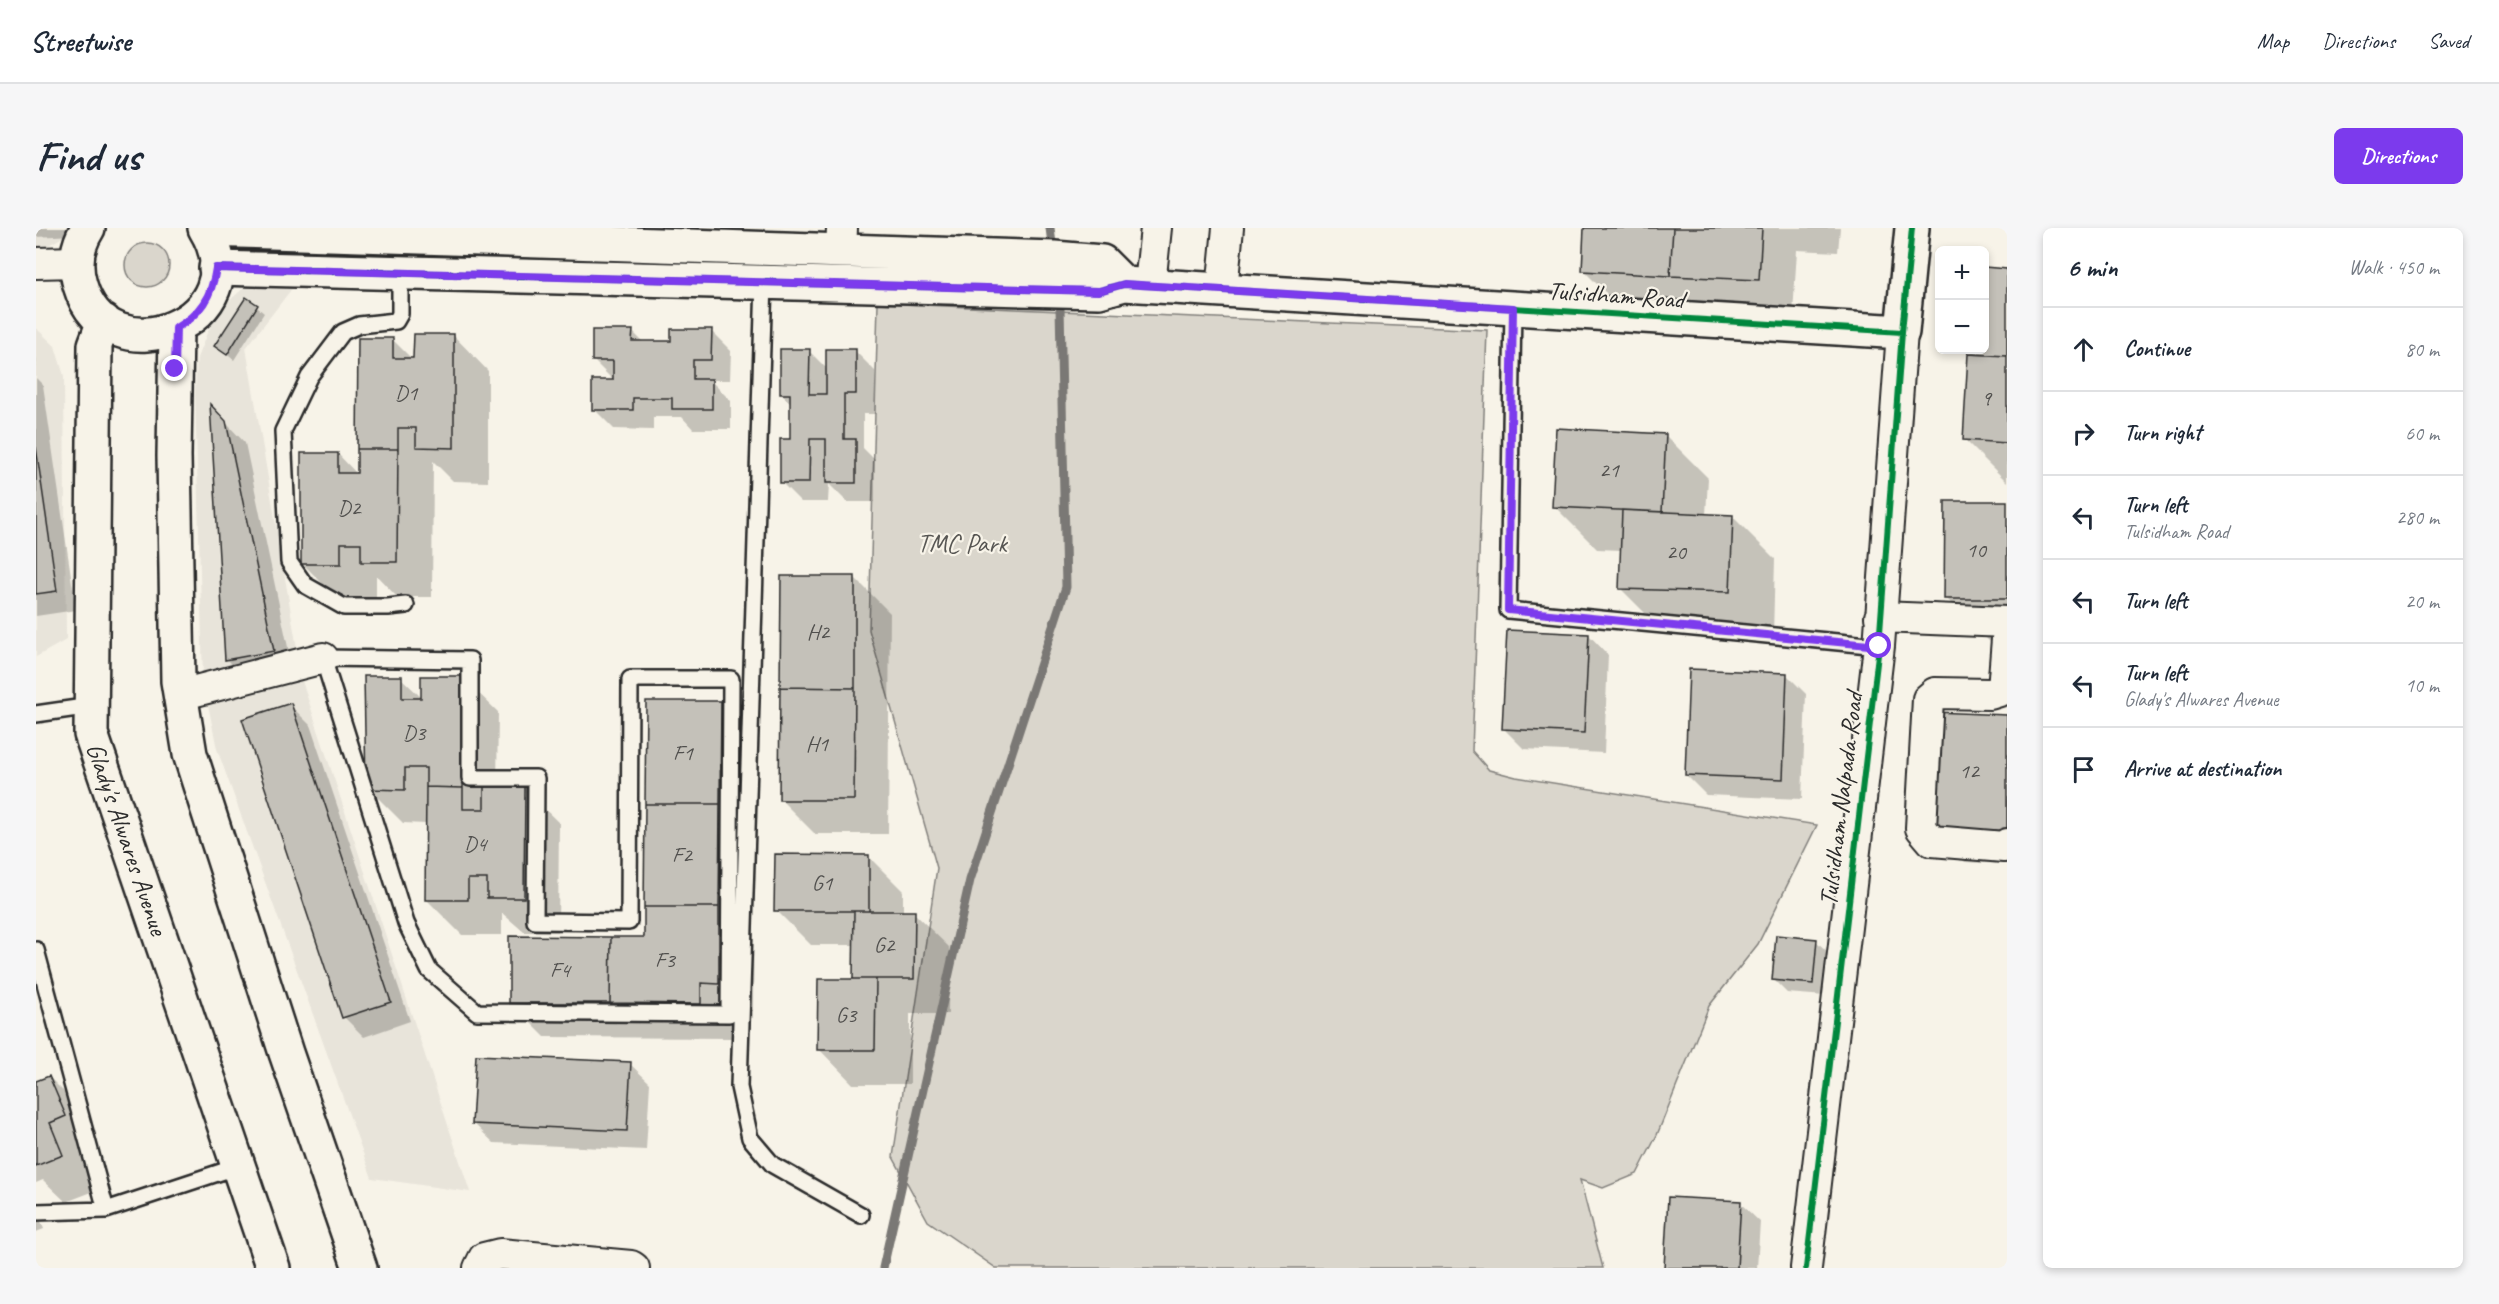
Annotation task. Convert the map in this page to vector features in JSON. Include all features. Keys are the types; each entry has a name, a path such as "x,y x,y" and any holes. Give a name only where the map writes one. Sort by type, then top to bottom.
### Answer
{"street":[{"path":"88,228 79,248 77,262 77,275 86,300 104,321 117,328 147,335 176,328 201,310 214,282 216,268 212,242 206,229 509,251 669,237 843,254"},
{"path":"1137,285 1156,228"},
{"path":"1222,290 1228,228"},
{"path":"1902,332 1912,228"},
{"name":"Tulsidham Road","path":"216,268 400,272 509,251 764,281 843,254 1052,273 1099,291 1137,285 1902,332"},
{"path":"36,263 77,262"},
{"name":"Glady's Alwares Avenue","path":"104,321 95,345 91,734 273,1268"},
{"path":"176,328 174,456 178,681 190,754 286,1053 360,1268"},
{"name":"Tulsidham Nalpada Road","path":"1806,1268 1880,632 1902,332"},
{"path":"1880,632 2007,622"},
{"path":"2007,639 2003,690 1990,694 1935,693 1928,699 1921,828 1932,841 2004,847 2007,844"},
{"path":"180,695 323,658"},
{"path":"479,1268 484,1258 500,1254 634,1268"}],"lane":[{"path":"400,272 400,314 396,321 359,325 343,332 309,377 284,431 289,562 305,585 344,607 406,605"},
{"path":"764,281 740,1087 750,1138 773,1165 861,1215"},
{"path":"1513,308 1508,610 1880,632"},
{"path":"731,679 729,1014 477,1012 429,970 406,923 323,658 471,660 470,778 536,778 535,921 628,921 630,679 731,679 752,680"},
{"path":"36,714 91,705"},
{"path":"36,950 106,1210"},
{"path":"36,1212 106,1210 239,1166"}],"shaded area":[{"path":"36,228 67,228 63,237 36,252"},
{"path":"300,278 246,348 303,684 470,1192 372,1178 217,749 203,680 195,393 197,358 207,333 222,307 246,286"},
{"path":"36,328 55,346 64,376 66,640 36,657"}],"green space":[{"path":"147,243 163,249 169,265 163,281 147,287 131,281 125,265 131,249"},
{"name":"TMC Park","path":"878,303 1487,330 1472,751 1489,770 1516,777 1817,825 1758,944 1709,1006 1657,1135 1637,1174 1603,1188 1580,1180 1603,1268 996,1268 928,1221 893,1157 937,868 869,630"}],"building":[{"path":"1584,228 1673,228 1670,276 1582,271"},
{"path":"1673,228 1762,228 1759,280 1670,276"},
{"path":"1989,267 2007,269 2007,356 1968,354 1989,354"},
{"path":"246,297 258,305 227,355 214,346"},
{"path":"671,329 712,329 711,360 693,360 693,379 712,379 712,409 672,409 672,398 633,398 633,410 592,410 592,380 613,380 613,361 592,361 592,330 633,330 632,341 671,341"},
{"path":"414,334 454,334 454,448 416,447 416,428 398,428 398,449 357,449 358,338 393,338 393,358 413,358"},
{"path":"780,349 810,349 809,394 826,394 826,349 856,349 856,394 844,394 844,439 856,439 856,483 826,483 826,439 810,439 809,483 780,483 780,439 790,439 790,394 780,394"},
{"path":"1968,354 2007,356 2007,443 1963,440"},
{"path":"210,404 226,421 274,651 225,660"},
{"path":"1556,428 1666,434 1662,512 1552,507"},
{"path":"36,447 57,591 36,594"},
{"path":"357,449 398,449 397,562 361,562 361,543 341,543 341,564 301,564 301,453 338,453 338,473 357,473"},
{"path":"1945,501 2007,501 2007,599 1944,599"},
{"path":"1622,510 1733,515 1730,592 1619,589"},
{"path":"781,576 855,576 855,688 780,687"},
{"path":"1507,630 1589,634 1584,733 1502,729"},
{"path":"1689,669 1787,673 1783,779 1685,775"},
{"path":"364,676 402,676 402,698 421,698 421,676 464,676 463,788 426,787 426,768 405,768 405,790 366,789"},
{"path":"780,687 855,688 854,800 779,800"},
{"path":"646,701 721,701 720,804 645,804"},
{"path":"291,703 391,1002 342,1018 242,719"},
{"path":"1934,712 2007,715 2007,831 1928,827"},
{"path":"426,787 463,788 463,809 484,809 484,787 525,787 524,898 487,898 487,879 468,879 468,900 425,900"},
{"path":"645,804 720,804 719,907 644,907"},
{"path":"775,854 869,855 869,911 774,911"},
{"path":"644,907 719,907 719,984 701,983 701,1004 610,1003 611,937 644,937"},
{"path":"854,911 915,911 914,979 853,979"},
{"path":"1776,935 1817,939 1813,984 1772,980"},
{"path":"509,936 611,937 610,1003 509,1003"},
{"path":"818,979 876,979 875,1050 817,1050"},
{"path":"476,1055 631,1062 627,1131 472,1124"},
{"path":"49,1076 66,1116 50,1123 63,1155 36,1166 36,1081"},
{"path":"1668,1197 1741,1201 1737,1268 1664,1268"}],"waterway":[{"path":"1050,228 1053,252"},
{"path":"883,1268 970,880 1066,587 1060,307"}],"cycle path":[{"path":"216,268 1099,291 1124,284 1902,332 1912,228"},
{"path":"1806,1268 1879,646 1902,332"}],"route":[{"path":"175,369 176,328 201,310 209,297 216,268 1099,291 1124,284 1513,308 1508,610 1879,646"}]}
